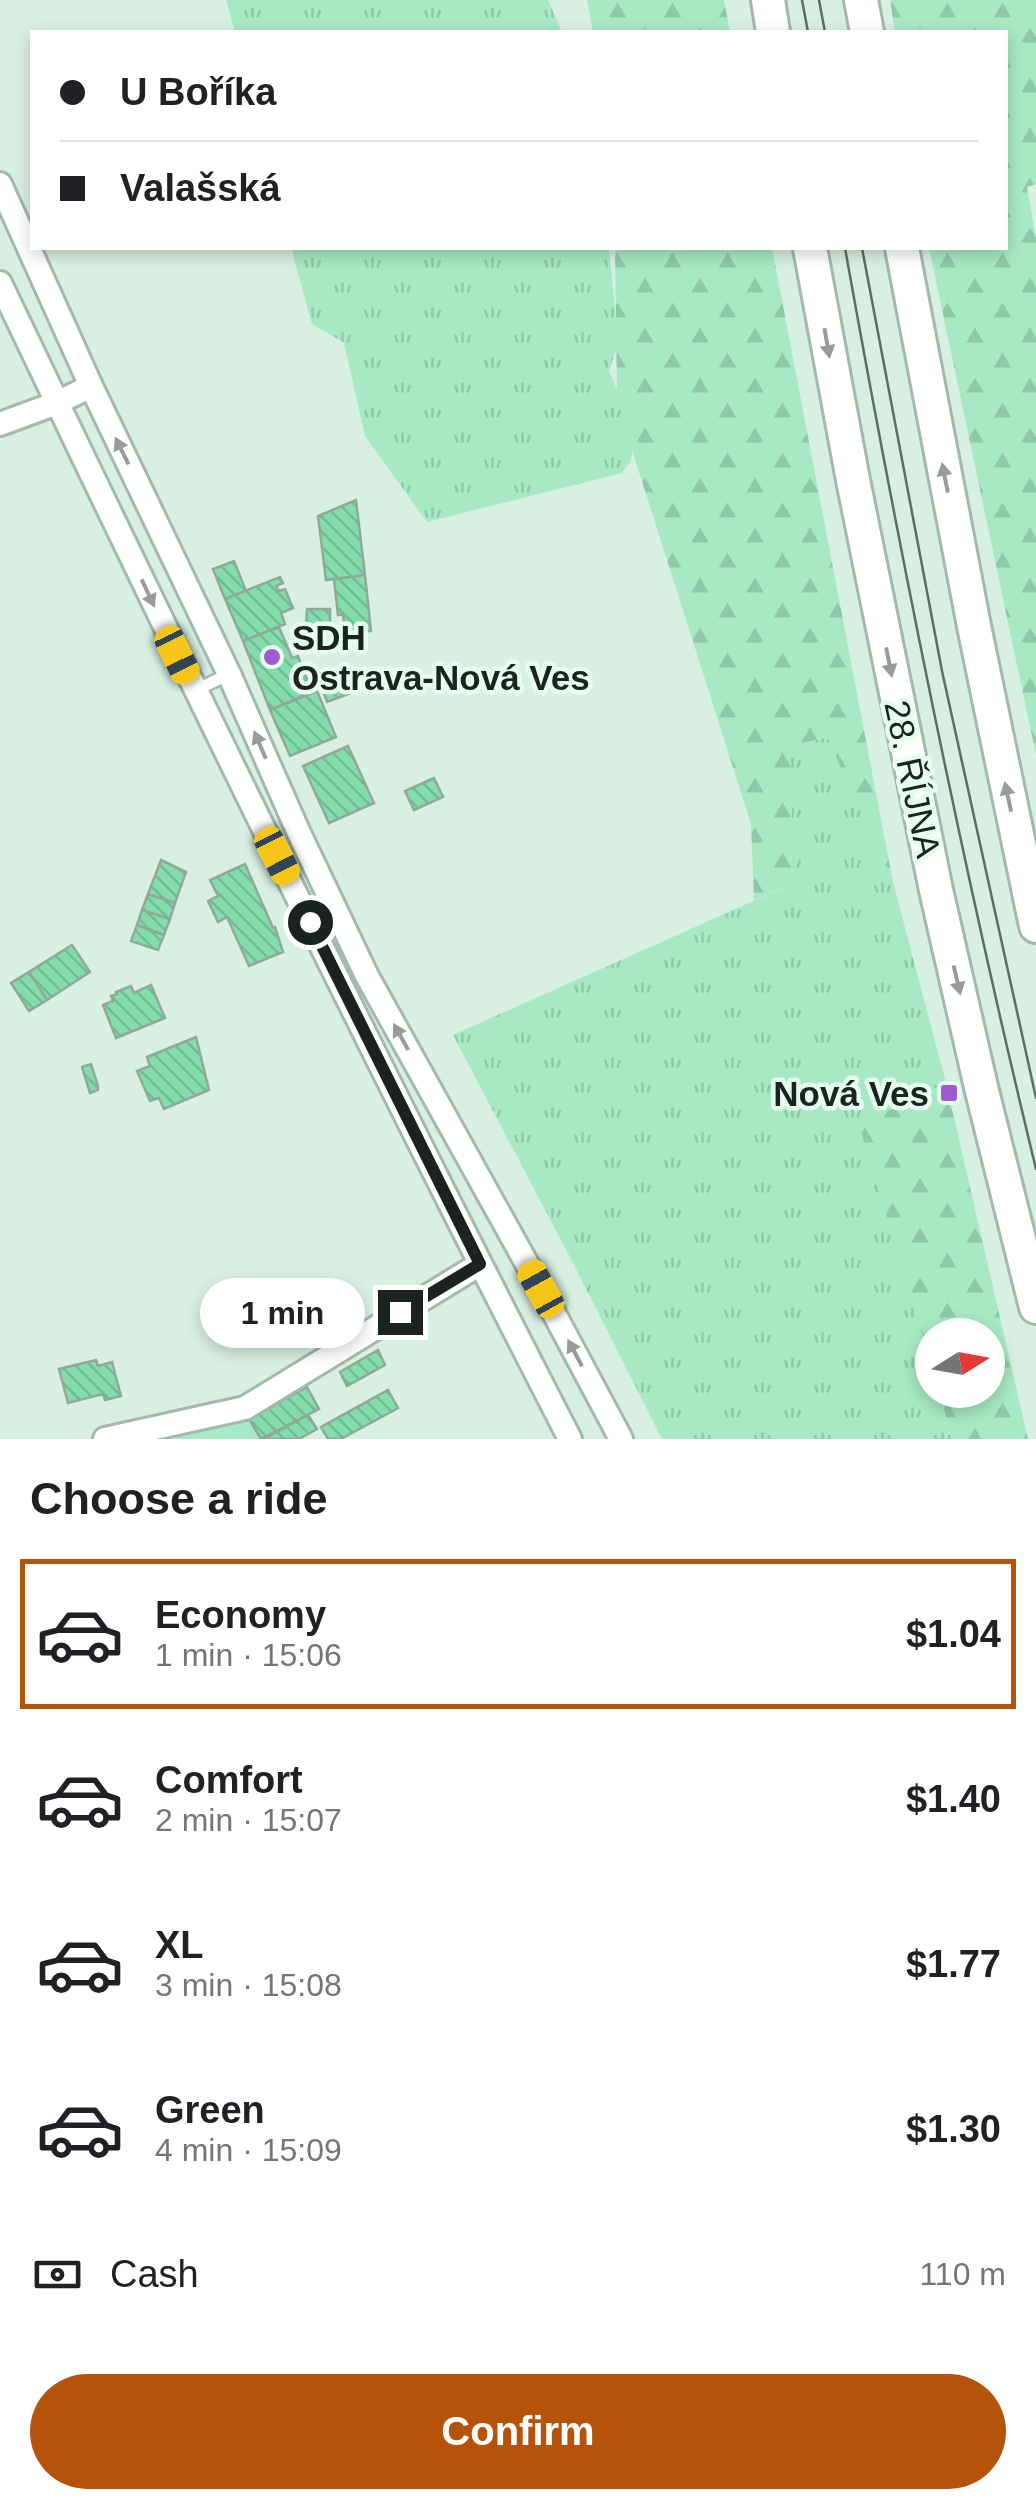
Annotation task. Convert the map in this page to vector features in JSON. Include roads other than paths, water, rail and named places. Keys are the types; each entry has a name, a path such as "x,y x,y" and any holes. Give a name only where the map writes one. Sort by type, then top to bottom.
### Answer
{"main road":[{"path":"768,0 773,30"},
{"path":"861,0 866,30"},
{"name":"28. ŘÍJNA","path":"810,250 936,890 1036,1307"},
{"path":"902,250 1036,926"}],"street":[{"path":"0,184 91,386 230,674 366,976 620,1439"},
{"path":"0,284 194,691 570,1439"},
{"path":"0,424 57,404 91,386"},
{"path":"398,1102 429,1086"},
{"path":"105,1439 246,1408 480,1264"}],"lane":[{"path":"194,691 230,674"}],"tram line":[{"path":"802,0 808,30"},
{"path":"819,0 825,30"},
{"path":"845,250 933,710 1036,1169"},
{"path":"862,250 942,671 1036,1098"}],"place":[{"name":"SDH Ostrava-Nová Ves","path":"272,657"},
{"name":"Nová Ves","path":"949,1093"}]}
